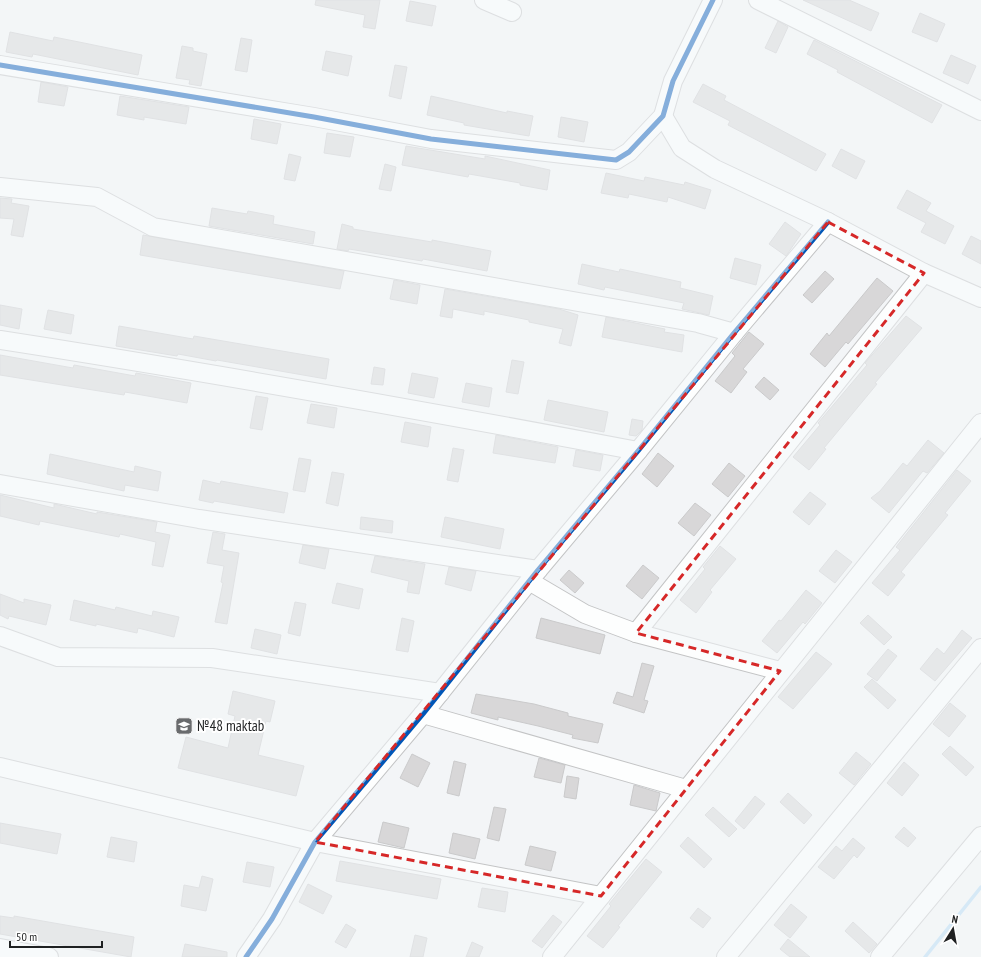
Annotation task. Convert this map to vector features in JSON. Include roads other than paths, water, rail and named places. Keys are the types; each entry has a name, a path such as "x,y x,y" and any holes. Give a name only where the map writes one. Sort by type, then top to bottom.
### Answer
{"street":[{"path":"484,0 512,12"},
{"path":"0,65 314,117 431,139 616,160 629,152 663,116 673,81 713,0"},
{"path":"758,0 981,111"},
{"path":"663,116 682,148 715,169 828,222 924,272 981,298"},
{"path":"0,187 97,198 153,227 698,323 734,333"},
{"path":"246,957 272,919 315,842 423,714 534,576 734,333 828,222"},
{"path":"636,633 924,272"},
{"path":"0,340 153,364 453,416 638,451"},
{"path":"552,957 981,423"},
{"path":"0,484 534,576 585,614 636,633 780,672"},
{"path":"0,636 58,657 212,658 440,693"},
{"path":"726,957 981,648"},
{"path":"423,714 686,789"},
{"path":"0,767 315,842 601,896"},
{"path":"880,957 981,836"},
{"path":"0,948 49,957"}],"waterway":[{"path":"925,957 981,887"}],"place":[{"name":"№48 maktab","path":"184,726"}]}
